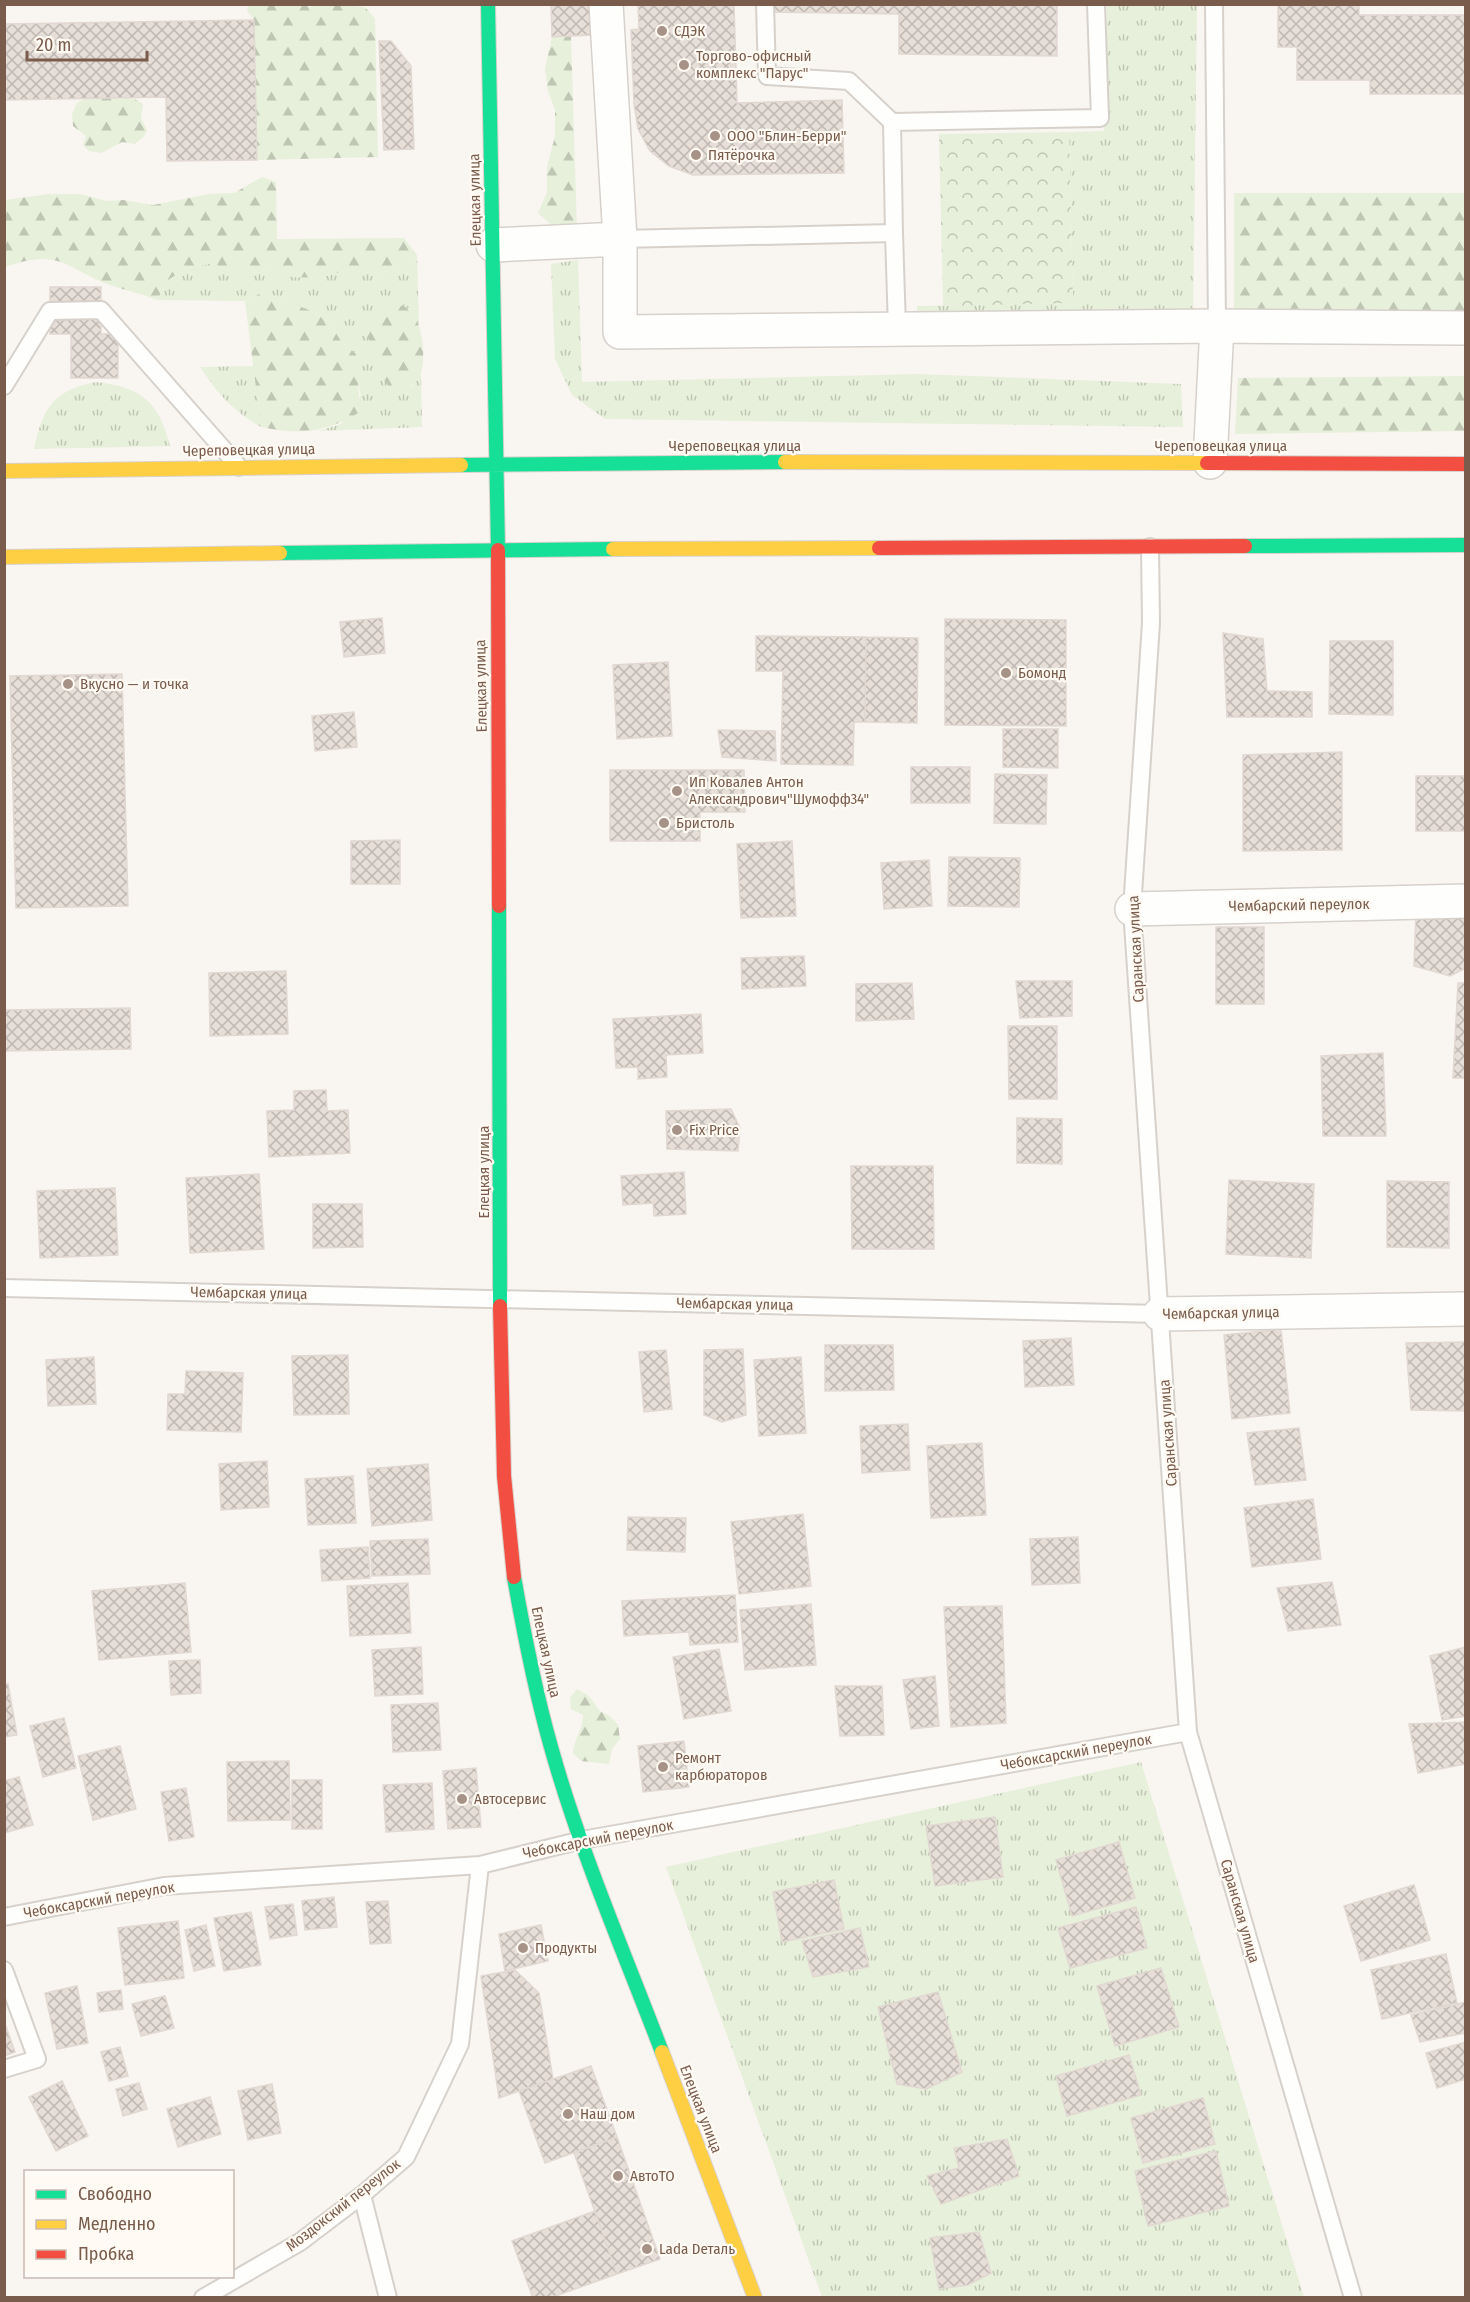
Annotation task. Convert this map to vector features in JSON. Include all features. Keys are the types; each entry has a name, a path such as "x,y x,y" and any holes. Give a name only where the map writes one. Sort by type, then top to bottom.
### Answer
{"main road":[{"name":"Елецкая улица","path":"488,4 498,550 501,1299 504,1476 512,1566 529,1659 551,1748 582,1840 754,2298"},
{"name":"Череповецкая улица","path":"4,471 497,464 1210,462 1466,464"},
{"path":"4,557 498,550 1466,545"}],"street":[{"path":"606,4 620,239 620,333 1217,326 1466,328"},
{"path":"493,244 620,239"},
{"path":"1210,462 1217,326"},
{"name":"Чембарский переулок","path":"1132,909 1466,901"},
{"name":"Чембарская улица","path":"1160,1314 1466,1309"}],"lane":[{"path":"765,4 767,76 849,81 892,122 1100,118 1096,4"},
{"path":"1214,4 1217,326"},
{"path":"892,122 897,329"},
{"path":"620,239 894,233"},
{"path":"4,386 50,311 101,310 239,467"},
{"name":"Саранская улица","path":"1150,547 1151,623 1132,909 1188,1732 1353,2298"},
{"name":"Чембарская улица","path":"4,1288 1160,1314"},
{"name":"Чебоксарский переулок","path":"4,1917 164,1886 480,1865 582,1840 1188,1732"},
{"name":"Моздокский переулок","path":"203,2298 300,2242 363,2195 406,2157 460,2044 480,1865"},
{"path":"4,1970 38,2059 4,2069"},
{"path":"363,2195 388,2298"}],"green space":[{"path":"249,4 306,4 309,7 330,4 365,7 375,19 378,157 257,160 254,20 247,11"},
{"path":"1107,5 1197,5 1193,319 917,325 917,306 1073,303 1069,132 1104,131"},
{"path":"571,36 577,230 557,230 538,213 547,192 547,167 555,136 555,110 548,91 545,69 552,37"},
{"path":"124,97 138,101 143,105 141,118 147,130 144,136 135,144 122,142 101,153 89,151 83,145 86,136 73,126 72,114 77,103 86,98"},
{"path":"1069,132 1073,303 943,306 939,134"},
{"path":"262,177 276,182 277,239 404,238 417,255 398,270 375,273 359,267 319,278 292,277 271,267 259,273 230,271 212,263 185,269 168,280 157,300 113,286 52,260 24,261 5,267 5,200 49,194 80,194 107,201 123,200 153,205 209,194 234,193"},
{"path":"1234,193 1465,193 1465,315 1234,315"},
{"path":"417,255 419,325 408,308 366,336 375,347 383,368 412,386 421,374 422,427 318,431 341,424 361,395 356,377 356,354 341,341 329,322 309,310 263,292 245,301 157,300 168,280 185,269 212,263 230,271 259,273 271,267 292,277 319,278 359,267 375,273 398,270"},
{"path":"578,260 582,382 918,374 1181,384 1183,427 605,419 572,395 555,359 551,264"},
{"path":"263,292 309,310 329,322 341,341 356,354 358,413 334,425 311,430 287,431 261,427 245,301"},
{"path":"394,304 407,308 413,314 420,330 423,348 419,377 412,385 399,391 389,387 382,377 380,360 366,336 376,317"},
{"path":"254,366 261,427 242,415 227,401 200,367"},
{"path":"1465,376 1465,431 1235,434 1238,378"},
{"path":"96,382 125,388 146,399 160,418 170,446 34,449 46,411 53,403 70,390"},
{"path":"577,1689 589,1696 600,1711 610,1716 618,1725 620,1739 612,1749 609,1764 581,1761 573,1753 583,1715 571,1709 570,1698"},
{"path":"1141,1762 1304,2297 822,2297 666,1867"}],"building":[{"path":"551,4 591,4 592,35 552,37"},
{"name":"Торгово-офисный комплекс \"Парус\"","path":"638,4 734,4 737,103 842,100 844,173 693,175 669,166 650,151 638,129 634,104 631,30 639,29"},
{"path":"770,4 1057,4 1057,56 899,54 899,14 769,12"},
{"path":"1278,4 1359,4 1359,15 1466,15 1466,94 1370,94 1370,80 1297,80 1297,47 1278,47"},
{"path":"254,20 257,160 167,161 166,97 4,100 4,24"},
{"path":"379,41 391,41 411,66 414,149 384,150"},
{"path":"50,287 101,287 101,334 118,334 118,378 71,378 71,334 50,334"},
{"path":"382,618 385,653 344,657 340,622"},
{"name":"Бомонд","path":"945,619 1066,620 1066,726 945,725"},
{"path":"1223,633 1263,639 1267,691 1312,692 1312,717 1227,717"},
{"path":"756,636 866,637 865,722 854,722 853,765 781,764 783,671 756,671"},
{"path":"866,637 918,638 917,723 865,722"},
{"path":"1330,641 1393,641 1393,715 1329,714"},
{"path":"668,662 672,736 617,739 613,665"},
{"path":"122,674 128,906 16,908 10,676"},
{"path":"354,712 357,747 315,751 312,716"},
{"path":"1003,729 1058,729 1058,768 1003,767"},
{"path":"718,730 775,731 776,761 722,757"},
{"path":"1342,752 1342,850 1243,851 1243,755"},
{"path":"911,767 970,767 970,803 911,803"},
{"name":"Ип Ковалев Антон Александрович\"Шумофф34\"","path":"610,770 744,770 745,812 700,812 700,841 610,841"},
{"path":"995,774 1047,775 1046,824 994,823"},
{"path":"1416,776 1466,776 1466,831 1416,831"},
{"path":"400,840 400,884 351,884 351,841"},
{"path":"792,841 796,916 741,918 737,844"},
{"path":"949,857 1020,858 1019,907 948,906"},
{"path":"929,860 932,906 884,909 881,863"},
{"path":"1466,912 1466,968 1450,976 1414,966 1416,913"},
{"path":"1216,927 1264,927 1264,1004 1216,1004"},
{"path":"804,956 806,986 742,989 741,958"},
{"path":"286,971 288,1034 210,1036 209,973"},
{"path":"1016,981 1072,981 1072,1016 1020,1018"},
{"path":"912,983 914,1019 856,1021 856,984"},
{"path":"1458,983 1466,983 1466,1078 1453,1078"},
{"path":"130,1008 131,1049 4,1051 4,1010"},
{"path":"701,1014 703,1053 666,1055 667,1077 638,1079 638,1067 616,1068 613,1019"},
{"path":"1008,1026 1057,1026 1057,1099 1009,1099"},
{"path":"1383,1053 1386,1136 1323,1136 1321,1056"},
{"path":"326,1090 327,1111 348,1110 350,1153 269,1157 267,1111 294,1110 294,1091"},
{"path":"731,1109 740,1128 738,1151 667,1149 666,1111"},
{"path":"1017,1118 1062,1119 1062,1164 1017,1163"},
{"path":"851,1166 933,1166 934,1249 852,1249"},
{"path":"684,1172 686,1214 654,1216 653,1203 623,1205 621,1176"},
{"path":"259,1174 264,1249 190,1253 186,1178"},
{"path":"1229,1180 1314,1184 1311,1258 1226,1254"},
{"path":"1387,1181 1449,1182 1449,1248 1387,1247"},
{"path":"115,1188 118,1255 40,1258 37,1191"},
{"path":"313,1204 362,1204 363,1247 313,1248"},
{"path":"1281,1329 1290,1413 1232,1419 1224,1335"},
{"path":"1071,1338 1074,1385 1025,1387 1023,1341"},
{"path":"1466,1342 1466,1411 1411,1410 1406,1343"},
{"path":"825,1345 893,1345 894,1390 825,1391"},
{"path":"743,1349 746,1415 722,1422 704,1415 704,1350"},
{"path":"666,1350 672,1409 644,1412 639,1352"},
{"path":"348,1355 349,1414 294,1415 292,1356"},
{"path":"94,1357 96,1404 48,1406 46,1360"},
{"path":"801,1357 806,1433 759,1436 754,1360"},
{"path":"186,1371 243,1373 241,1432 167,1430 168,1394 185,1394"},
{"path":"908,1424 910,1470 862,1473 860,1426"},
{"path":"1299,1428 1306,1480 1255,1485 1247,1433"},
{"path":"982,1443 986,1515 931,1518 927,1446"},
{"path":"267,1461 269,1507 221,1510 219,1464"},
{"path":"428,1464 432,1520 372,1526 367,1469"},
{"path":"353,1476 356,1523 308,1525 305,1479"},
{"path":"1313,1499 1321,1559 1252,1567 1244,1508"},
{"path":"803,1514 811,1586 739,1594 731,1522"},
{"path":"628,1517 686,1518 685,1552 627,1550"},
{"path":"1078,1537 1080,1583 1032,1585 1030,1539"},
{"path":"428,1539 430,1574 372,1576 370,1541"},
{"path":"368,1547 370,1578 322,1581 320,1550"},
{"path":"1332,1582 1341,1625 1288,1631 1277,1588"},
{"path":"185,1583 191,1652 99,1660 92,1591"},
{"path":"408,1583 411,1633 350,1636 347,1586"},
{"path":"735,1595 738,1642 690,1645 689,1632 624,1636 622,1601"},
{"path":"811,1604 816,1665 745,1670 740,1610"},
{"path":"1002,1606 1006,1723 951,1727 944,1607"},
{"path":"421,1647 423,1694 375,1696 372,1650"},
{"path":"1466,1647 1466,1716 1442,1720 1430,1656"},
{"path":"719,1649 731,1711 684,1719 673,1657"},
{"path":"200,1660 201,1693 171,1695 169,1661"},
{"path":"935,1676 939,1726 911,1729 903,1680"},
{"path":"8,1684 17,1735 4,1737 4,1685"},
{"path":"835,1686 882,1686 884,1735 840,1736"},
{"path":"438,1703 441,1750 393,1752 391,1705"},
{"path":"64,1718 76,1768 43,1777 30,1726"},
{"path":"1466,1722 1466,1764 1418,1773 1409,1724"},
{"name":"Ремонт карбюраторов","path":"684,1741 689,1787 643,1792 638,1746"},
{"path":"120,1746 136,1809 93,1820 78,1756"},
{"path":"289,1761 290,1820 228,1821 227,1762"},
{"name":"Автосервис","path":"476,1768 481,1827 448,1829 443,1771"},
{"path":"19,1777 33,1825 4,1833 4,1781"},
{"path":"292,1780 322,1780 322,1829 292,1829"},
{"path":"432,1783 434,1829 386,1832 383,1785"},
{"path":"186,1788 194,1837 169,1841 161,1792"},
{"path":"995,1817 1003,1877 935,1886 926,1826"},
{"path":"1119,1842 1135,1898 1072,1916 1056,1860"},
{"path":"834,1880 844,1929 782,1942 773,1892"},
{"path":"1414,1885 1430,1940 1361,1961 1344,1906"},
{"path":"334,1897 337,1927 305,1930 302,1901"},
{"path":"388,1901 391,1943 370,1944 366,1902"},
{"path":"293,1904 297,1935 270,1939 265,1907"},
{"path":"1136,1907 1147,1948 1070,1968 1058,1928"},
{"path":"251,1912 261,1965 224,1971 214,1918"},
{"path":"178,1921 184,1978 125,1985 118,1928"},
{"path":"206,1925 215,1966 194,1971 185,1930"},
{"name":"Продукты","path":"541,1925 548,1961 505,1971 499,1934"},
{"path":"860,1928 869,1967 813,1977 802,1941"},
{"path":"1446,1954 1457,2003 1382,2019 1371,1970"},
{"path":"1161,1968 1179,2027 1115,2046 1097,1986"},
{"path":"515,1970 539,1993 553,2079 499,2098 481,1976"},
{"path":"77,1986 88,2043 57,2049 45,1993"},
{"path":"121,1990 123,2009 99,2012 97,1993"},
{"path":"938,1992 962,2072 926,2089 897,2084 878,2007"},
{"path":"165,1996 174,2028 141,2036 132,2004"},
{"path":"1466,2002 1466,2033 1420,2042 1411,2015"},
{"path":"4,2021 15,2052 4,2056"},
{"path":"1466,2042 1466,2079 1437,2088 1426,2053"},
{"path":"120,2047 128,2076 109,2081 101,2052"},
{"path":"1129,2055 1141,2095 1067,2116 1056,2076"},
{"name":"Наш дом","path":"591,2066 617,2137 545,2163 519,2091"},
{"path":"62,2081 88,2136 56,2151 29,2097"},
{"path":"139,2083 147,2109 123,2116 116,2089"},
{"path":"272,2084 281,2133 248,2140 238,2091"},
{"path":"210,2097 221,2134 178,2147 167,2109"},
{"path":"1203,2098 1215,2144 1143,2163 1131,2118"},
{"path":"617,2137 660,2259 617,2274 574,2153"},
{"path":"1007,2139 1019,2176 941,2204 927,2176 959,2168 954,2148"},
{"path":"1216,2151 1229,2206 1148,2226 1135,2171"},
{"path":"595,2211 617,2274 550,2298 533,2298 512,2241"},
{"path":"979,2232 991,2273 968,2285 939,2289 930,2238"}],"traffic: fast":[{"path":"488,4 498,550"},
{"path":"461,465 785,462"},
{"path":"1245,546 1466,545"},
{"path":"280,553 613,549"},
{"path":"499,906 500,1306"},
{"path":"514,1577 535,1684 563,1786 589,1863 662,2052"}],"traffic: slow":[{"path":"785,462 1207,463"},
{"path":"4,471 461,465"},
{"path":"613,549 879,548"},
{"path":"4,557 280,553"},
{"path":"662,2052 755,2298"}],"traffic: jam":[{"path":"1207,463 1466,464"},
{"path":"879,548 1245,546"},
{"path":"498,550 499,906"},
{"path":"500,1306 504,1476 514,1577"}],"place":[{"name":"СДЭК","path":"662,31"},
{"name":"Торгово-офисный комплекс \"Парус\"","path":"684,65"},
{"name":"ООО \"Блин-Берри\"","path":"715,136"},
{"name":"Пятёрочка","path":"696,155"},
{"name":"Бомонд","path":"1006,673"},
{"name":"Вкусно — и точка","path":"68,684"},
{"name":"Ип Ковалев Антон Александрович\"Шумофф34\"","path":"677,791"},
{"name":"Бристоль","path":"664,823"},
{"name":"Fix Price","path":"677,1130"},
{"name":"Ремонт карбюраторов","path":"663,1767"},
{"name":"Автосервис","path":"462,1799"},
{"name":"Продукты","path":"523,1948"},
{"name":"Наш дом","path":"568,2114"},
{"name":"АвтоТО","path":"618,2176"},
{"name":"Lada Dеталь","path":"647,2249"}]}
